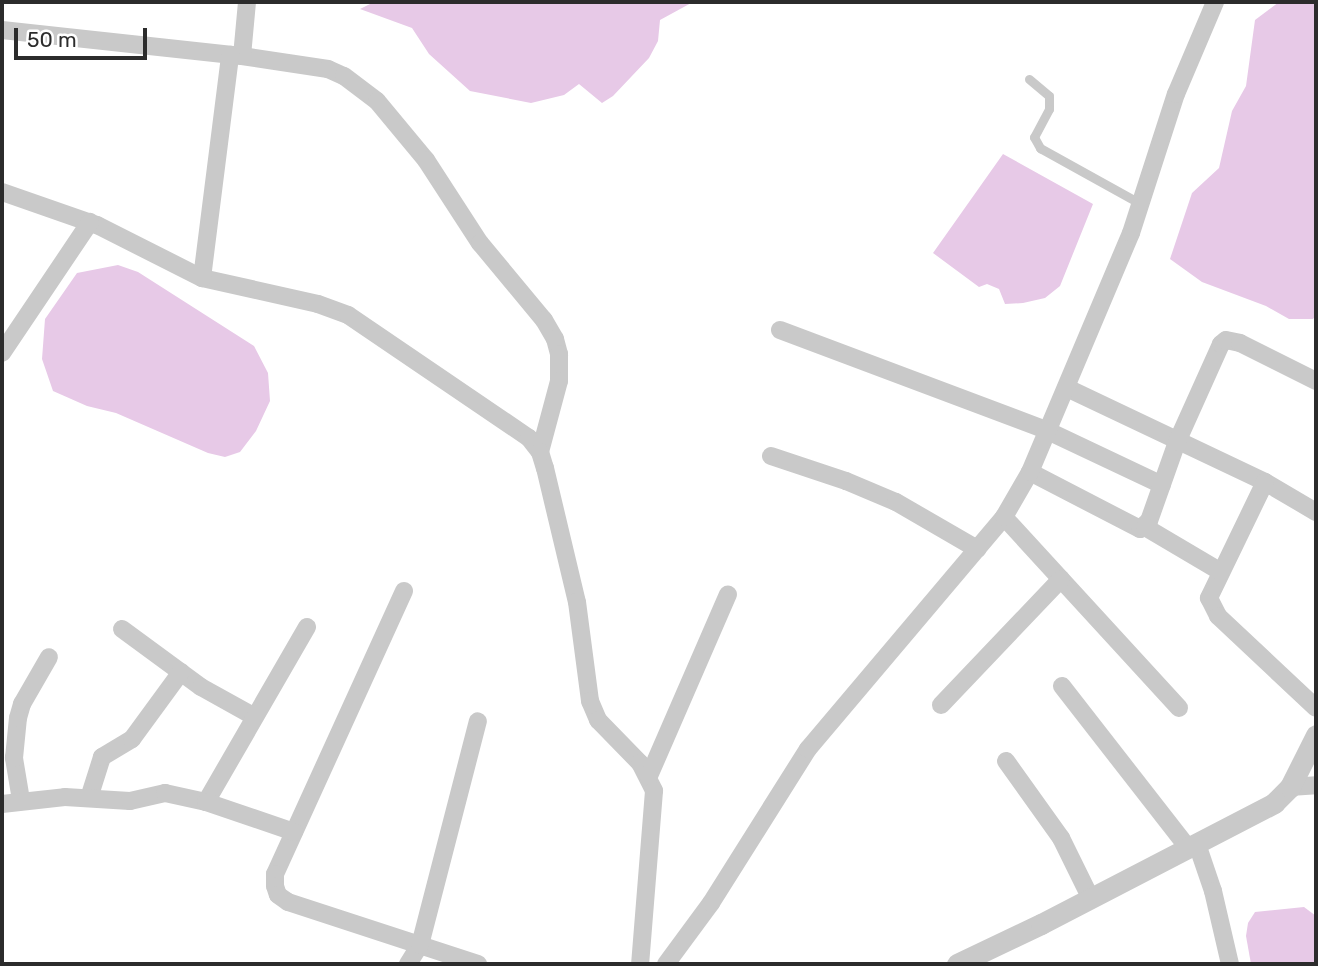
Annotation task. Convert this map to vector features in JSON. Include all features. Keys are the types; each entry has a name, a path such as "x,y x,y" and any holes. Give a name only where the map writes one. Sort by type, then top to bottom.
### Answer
{"street":[{"path":"202,278 236,55 247,2"},
{"path":"666,964 711,903 807,749 1004,517 1030,472 1067,388 1140,204 1176,94 1215,2"},
{"path":"2,30 236,55 328,69 344,76 377,101 426,160 480,243 555,339 559,354 559,380 540,452 578,602 590,701 598,720 649,776 654,804 645,875 640,964"},
{"path":"2,192 90,222 202,278 318,304 348,315 425,369 511,423 540,452"},
{"path":"2,353 90,222"},
{"path":"780,330 1048,431 1162,485"},
{"path":"1145,527 1177,442 1221,344 1226,340 1240,343 1316,381"},
{"path":"1067,388 1265,482 1316,512"},
{"path":"771,456 846,481 896,502 977,549"},
{"path":"1030,472 1134,528 1145,527 1221,572"},
{"path":"1265,482 1209,598 1212,608 1316,708"},
{"path":"1004,517 1179,708"},
{"path":"942,705 1061,579"},
{"path":"404,591 275,874 278,895 288,902 478,964"},
{"path":"649,776 729,594"},
{"path":"206,802 253,716 307,627"},
{"path":"122,629 181,672 253,716"},
{"path":"21,800 9,773 14,738 10,718 22,704 50,657"},
{"path":"89,798 102,757 107,751 132,739 181,672"},
{"path":"1062,686 1193,847 1216,901 1230,964"},
{"path":"408,964 420,945 478,721"},
{"path":"957,964 1091,899 1274,803 1290,787 1316,735"},
{"path":"1006,761 1061,838 1091,899"},
{"path":"1290,787 1316,785"},
{"path":"2,804 21,800 130,800 165,793 206,802 294,832"}],"lane":[{"path":"1029,79 1049,96 1049,109 1034,136 1040,148 1140,204"}],"shaded area":[{"path":"374,2 693,2 660,20 658,41 649,58 613,96 602,103 579,84 564,95 531,103 470,91 429,54 412,28 360,9"},
{"path":"1279,2 1316,2 1316,315 1313,319 1289,319 1266,306 1202,282 1170,259 1192,193 1219,168 1232,111 1246,86 1255,20"},
{"path":"1003,154 1093,204 1060,286 1045,298 1023,303 1005,304 999,289 987,284 979,287 933,253"},
{"path":"118,265 138,272 254,346 268,373 270,401 256,431 240,452 225,457 208,453 116,413 87,406 53,391 42,359 45,319 77,273"},
{"path":"1304,907 1316,916 1316,964 1251,964 1246,936 1248,923 1255,912"}]}
